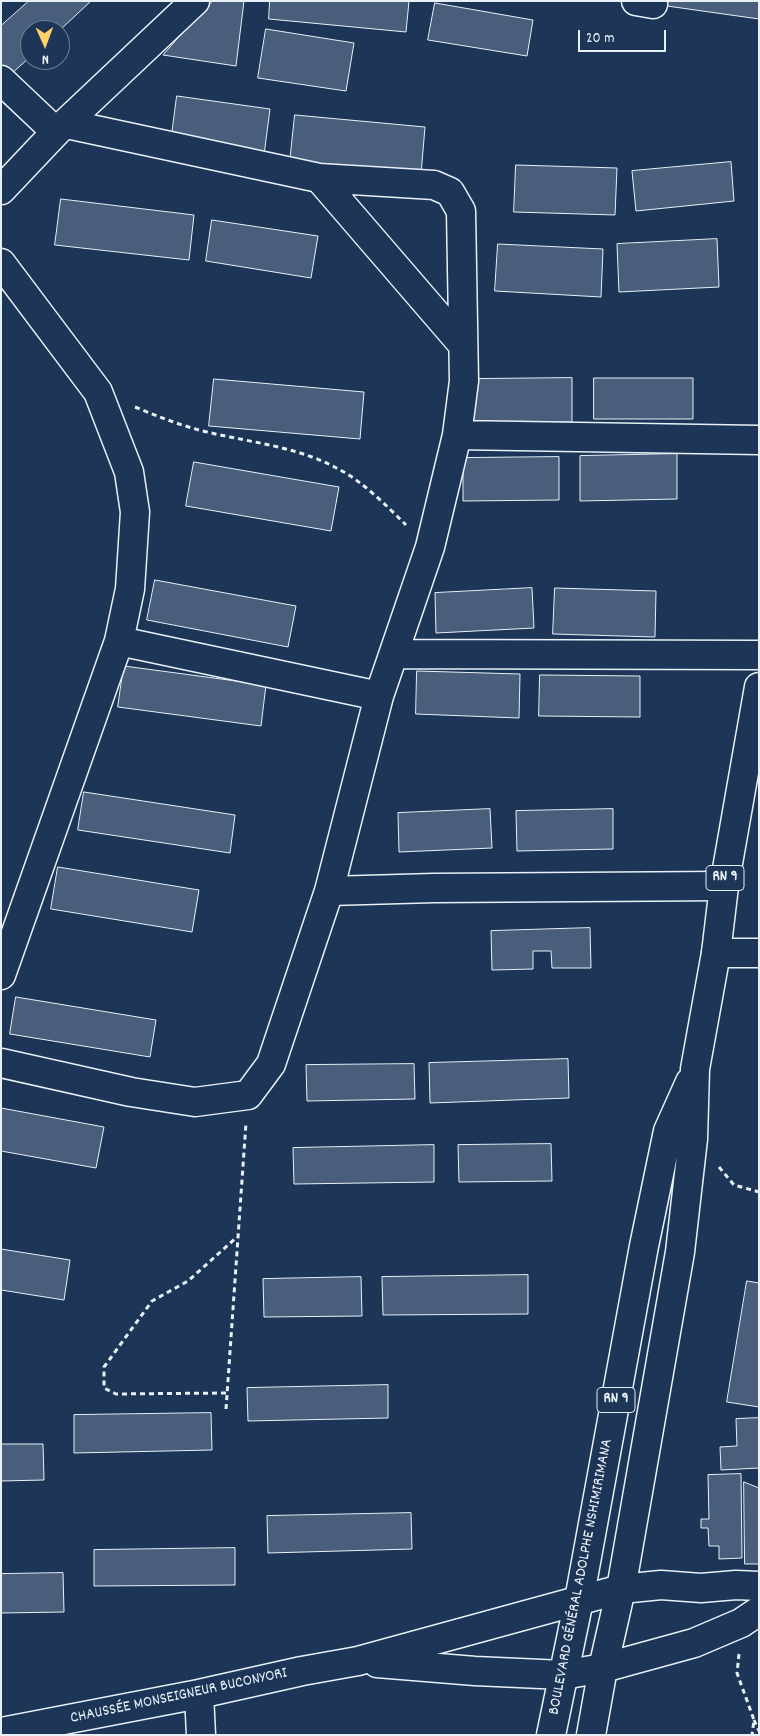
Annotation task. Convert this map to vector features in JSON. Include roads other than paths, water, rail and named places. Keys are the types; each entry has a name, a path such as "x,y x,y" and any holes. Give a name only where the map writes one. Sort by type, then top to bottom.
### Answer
{"main road":[{"path":"1,190 62,128 195,1"},
{"path":"1,80 62,128 319,178 434,185 450,192 461,210 464,381 457,435 430,547 380,696 328,891 270,1064 248,1096 195,1102 131,1092 1,1063"},
{"path":"319,178 463,345"},
{"path":"1,263 98,392 128,472 135,512 130,589 119,641 1,975"},
{"path":"457,435 759,440"},
{"path":"119,641 380,696"},
{"path":"394,654 759,655"},
{"name":"BOULEVARD GÉNÉRAL ADOLPHE NSHIMIRIMANA","path":"591,1735 603,1668 621,1588 680,1252 693,1139 695,1069 716,953 724,886 759,687"},
{"path":"328,891 443,888 724,886"},
{"path":"716,953 759,954"},
{"name":"BOULEVARD GÉNÉRAL ADOLPHE NSHIMIRIMANA","path":"551,1735 579,1600 644,1246 668,1132 695,1069"},
{"name":"CHAUSSÉE MONSEIGNEUR BUCONYORI","path":"1,1732 199,1694 302,1671 358,1662 621,1588 662,1585 701,1588 736,1585 759,1586"},
{"name":"CHAUSSÉE MONSEIGNEUR BUCONYORI","path":"358,1662 475,1671 563,1675 603,1668 694,1642 750,1617"},
{"path":"199,1694 201,1735"}]}
